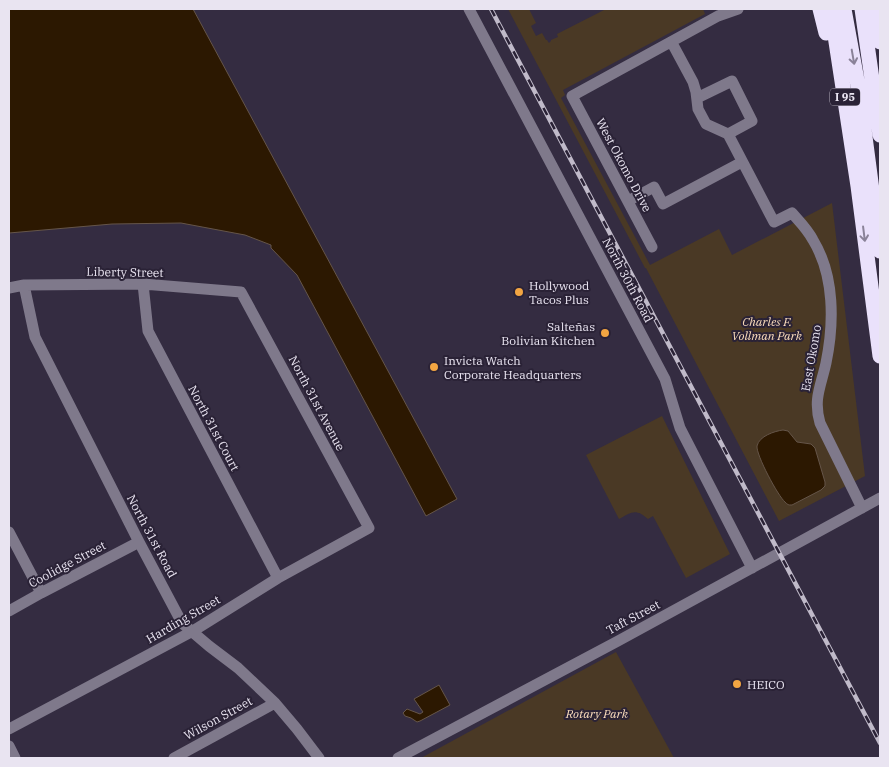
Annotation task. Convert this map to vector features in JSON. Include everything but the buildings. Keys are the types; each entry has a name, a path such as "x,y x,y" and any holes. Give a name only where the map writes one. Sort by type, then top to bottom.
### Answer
{"highway":[{"path":"820,9 858,186"},
{"name":"I 95","path":"831,9 858,186 880,356"},
{"path":"844,9 859,91 880,251"},
{"path":"862,9 880,135"},
{"path":"875,9 880,42"}],"street":[{"name":"North 30th Road","path":"469,9 665,379 680,428 752,568"},
{"path":"628,201 654,187 663,204 742,162 728,134 706,124 698,109 693,82 672,43 716,13 738,9"},
{"name":"West Okomo Drive","path":"652,247 572,96 672,43"},
{"path":"697,98 732,81 752,121 728,134"},
{"name":"East Okomo","path":"742,162 774,222 792,213 805,228 823,262 828,282 831,310 826,364 818,393 818,414 820,423 862,508"},
{"name":"Liberty Street","path":"9,288 24,284 143,284 241,292"},
{"name":"North 31st Road","path":"24,284 35,337 182,623 238,668 275,703 320,758"},
{"name":"North 31st Court","path":"143,284 148,331 278,578"},
{"name":"North 31st Avenue","path":"241,292 369,528"},
{"name":"Taft Street","path":"398,758 880,498"},
{"name":"Harding Street","path":"9,729 193,631 278,578 369,528"},
{"path":"9,532 41,593"},
{"name":"Coolidge Street","path":"9,611 139,542"},
{"name":"Wilson Street","path":"174,758 275,703"},
{"path":"9,746 15,758"}],"green space":[{"name":"Charles F. Vollman Park","path":"508,9 529,9 536,23 531,26 536,36 542,33 549,43 558,37 557,34 606,9 703,9 705,14 563,90 565,95 561,98 650,265 719,229 732,255 832,203 865,476 779,521"},
{"path":"662,416 730,554 686,578 653,516 648,519 640,513 634,512 619,519 586,455"},
{"name":"Rotary Park","path":"616,652 674,758 421,758"}],"shaded area":[{"path":"9,9 193,9 457,499 426,516 297,275 271,248 271,245 245,235 181,223 112,224 9,233"},
{"path":"783,430 788,431 797,442 811,444 815,448 825,482 825,486 821,490 792,505 788,505 785,502 773,484 760,458 757,446 758,442 764,437"},
{"path":"439,685 450,705 417,722 405,716 403,713 407,709 420,714 423,712 414,699"}],"railway":[{"path":"491,9 880,743"}],"place":[{"name":"Hollywood Tacos Plus","path":"519,292"},
{"name":"Salteñas Bolivian Kitchen","path":"605,333"},
{"name":"Invicta Watch Corporate Headquarters","path":"434,367"},
{"name":"HEICO","path":"737,684"}]}
